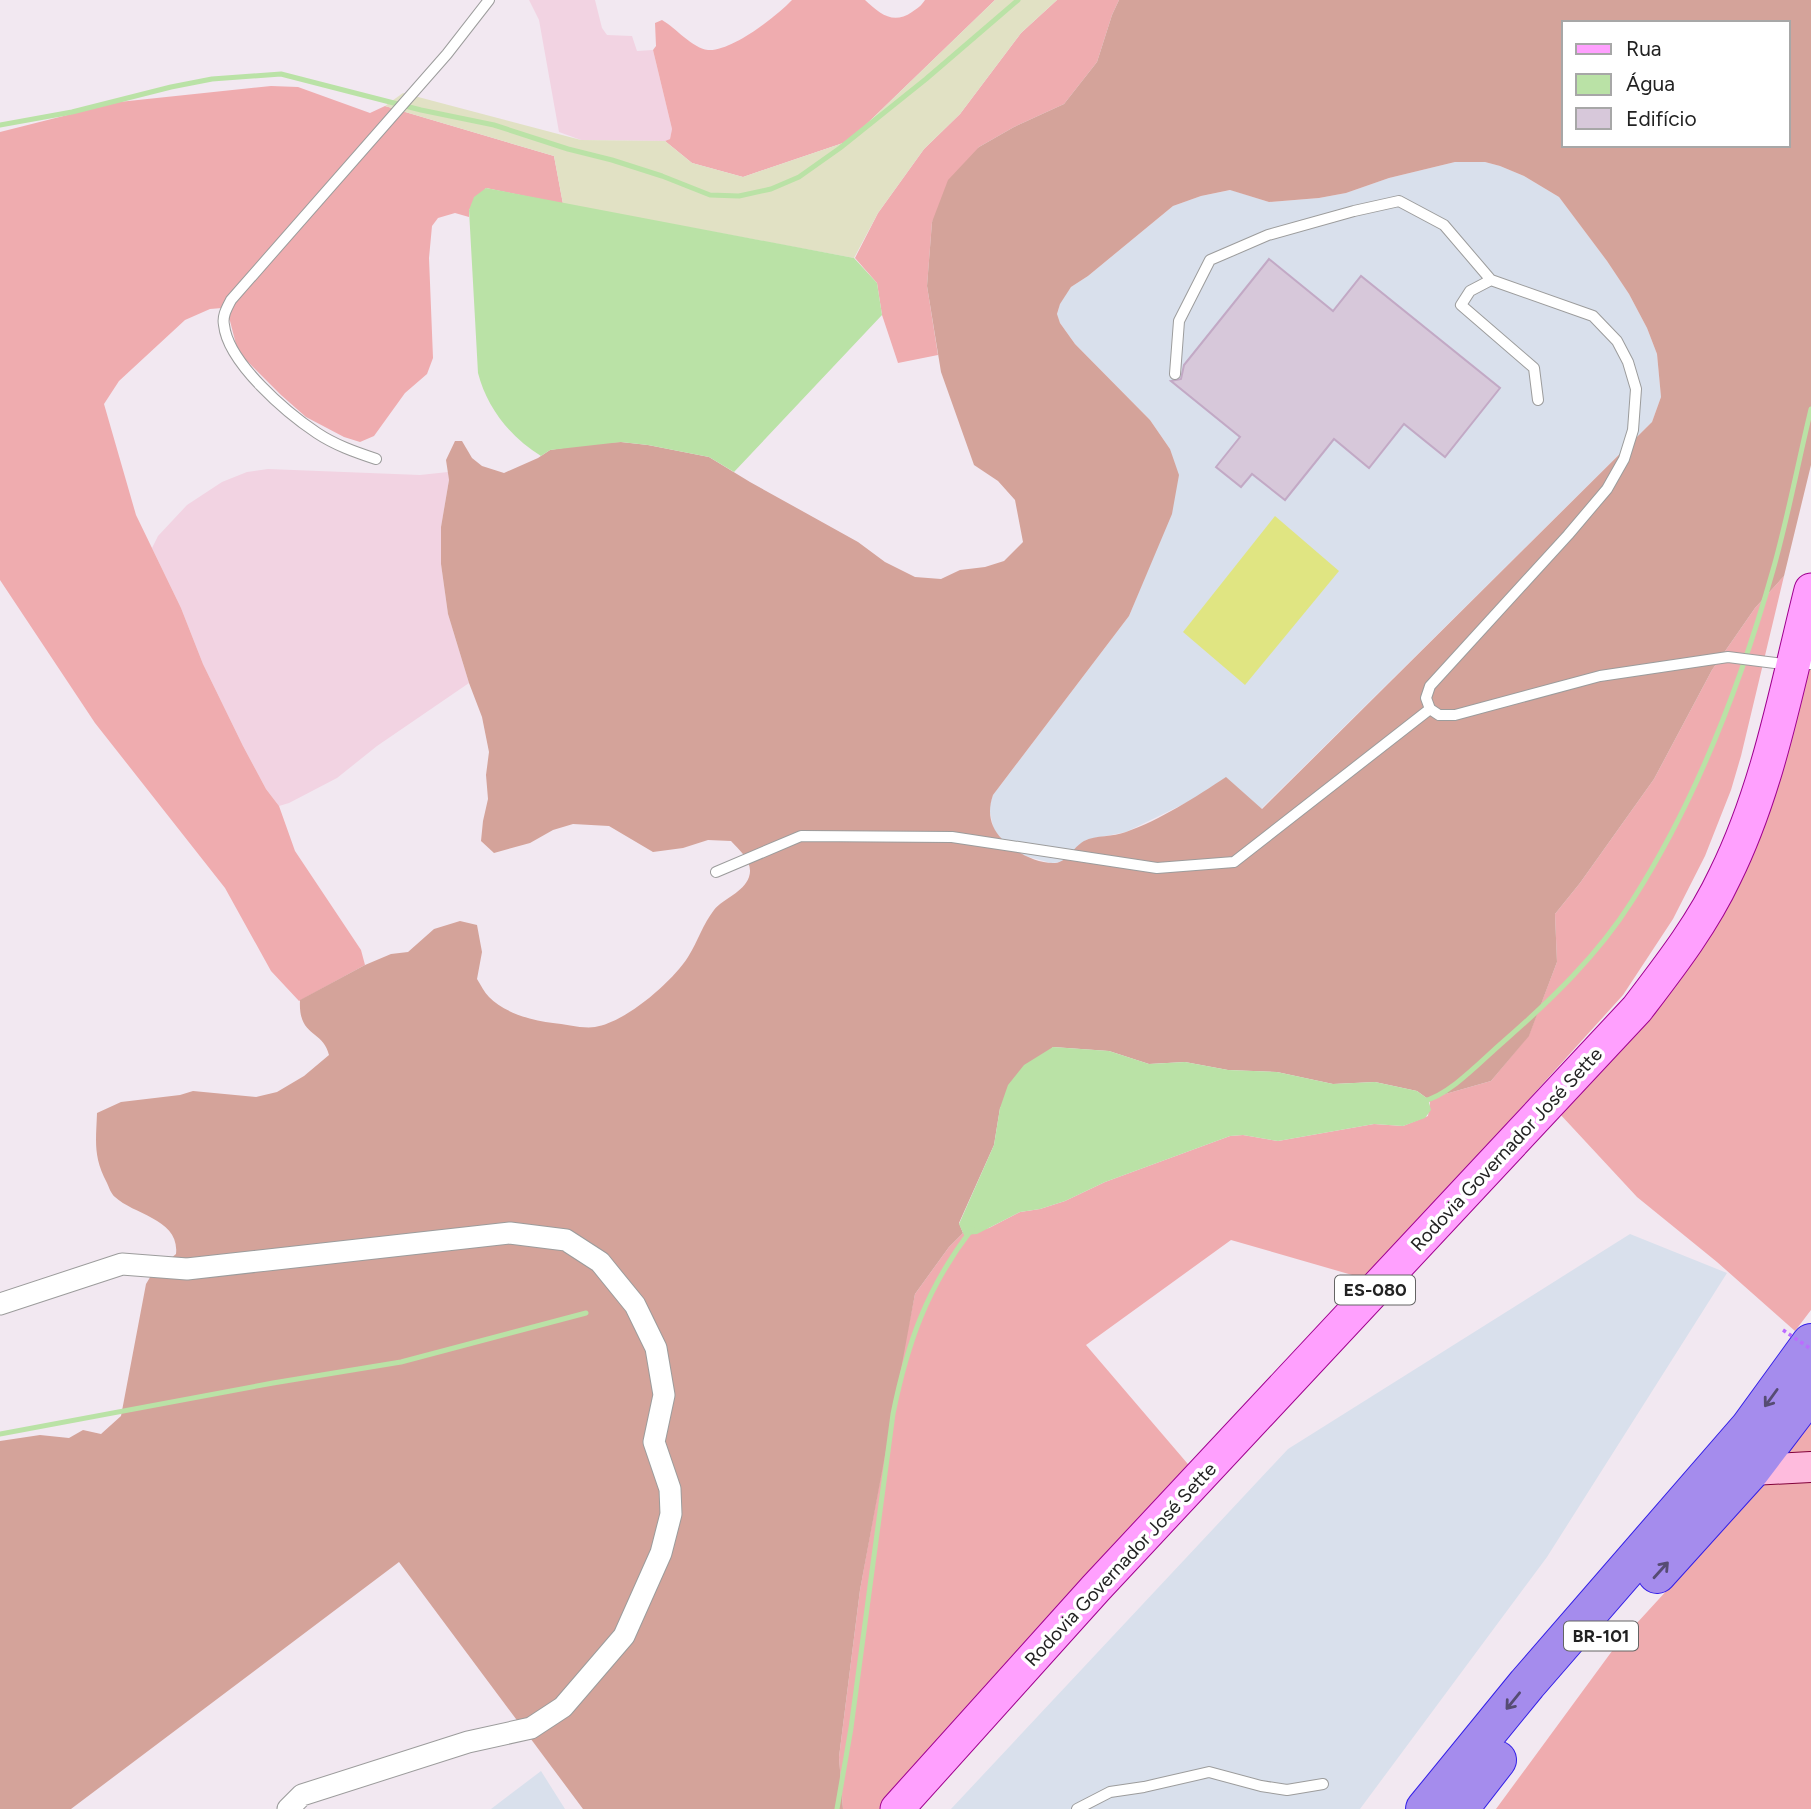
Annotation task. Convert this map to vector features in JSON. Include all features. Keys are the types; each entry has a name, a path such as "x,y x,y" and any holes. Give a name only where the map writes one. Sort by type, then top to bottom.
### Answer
{"highway":[{"name":"BR-101","path":"1425,1809 1527,1684 1750,1427 1797,1337"},
{"name":"BR-101","path":"1459,1809 1557,1685 1751,1470 1811,1391"}],"main road":[{"name":"ES-080","path":"1801,654 1811,590"},
{"name":"Rodovia Governador José Sette","path":"897,1809 1096,1588 1637,1009 1685,945 1725,877 1748,824 1801,654"}],"street":[{"path":"0,1304 122,1264 187,1269 510,1233 566,1240 600,1262 635,1305 656,1349 664,1395 654,1442 670,1489 671,1514 661,1553 624,1636 563,1707 531,1728 468,1742 302,1795 288,1809"},
{"path":"1751,1470 1811,1466"}],"lane":[{"path":"376,459 350,450 316,432 272,395 240,361 229,341 224,325 224,313 231,300 395,115 489,0"},
{"path":"1175,374 1179,321 1210,260 1268,235 1399,201 1444,225 1491,280 1593,316 1617,341 1628,362 1636,389 1633,430 1624,459 1607,489 1430,686 1426,698 1430,709 1439,715 1455,715 1600,676 1728,657 1756,660 1801,654"},
{"path":"1491,280 1470,291 1461,305 1534,369 1538,400"},
{"path":"716,873 800,836 952,838 1157,868 1234,862 1430,709"},
{"path":"1077,1809 1110,1792 1209,1772 1287,1790 1323,1784"}],"path":[{"path":"1797,1337 1811,1349"}],"shaded area":[{"path":"529,0 595,0 602,28 607,35 632,36 637,51 653,50 672,129 670,139 581,140 559,132 539,20"},
{"path":"792,0 865,0 881,13 899,18 918,8 925,0 995,0 849,141 743,177 692,163 665,141 670,139 672,129 653,50 656,46 655,23 662,20 696,46 708,50 718,49 753,32"},
{"path":"995,0 1057,0 1021,33 960,114 924,149 878,213 854,258 563,204 554,156 385,106 403,93 581,140 665,141 692,163 743,177 849,141"},
{"path":"1057,0 1119,0 1097,62 1064,104 979,147 932,222 927,286 938,355 898,363 882,315 877,283 855,258 878,213 924,149 960,114 1021,33"},
{"path":"1119,0 1811,0 1811,465 1784,576 1755,608 1712,670 1654,779 1555,914 1557,962 1529,1036 1491,1081 1428,1099 1417,1091 1375,1082 1333,1084 1277,1072 1228,1070 1185,1062 1149,1064 1109,1051 1053,1047 1000,1108 994,1145 959,1223 963,1233 949,1247 915,1294 860,1590 839,1757 843,1809 583,1809 399,1562 71,1809 0,1809 0,1441 40,1435 69,1438 83,1430 101,1434 121,1416 146,1284 152,1274 176,1254 171,1233 163,1225 123,1203 111,1192 97,1157 97,1113 121,1102 193,1091 256,1097 277,1092 304,1076 329,1055 322,1041 303,1021 300,1000 365,965 391,954 408,952 434,929 460,921 477,925 482,952 477,979 486,993 502,1007 518,1015 545,1022 585,1027 607,1024 647,1000 671,978 688,957 714,910 738,891 749,877 748,862 731,841 708,840 683,848 653,852 609,826 573,824 553,830 530,843 494,853 481,841 488,799 486,775 489,752 482,717 448,614 441,564 441,527 449,480 446,460 455,441 462,441 472,458 482,466 504,473 550,450 595,443 648,445 709,457 858,542 885,562 915,577 941,579 960,570 1004,561 1023,542 1015,500 998,481 974,465 941,372 927,286 932,222 948,180 979,147 1064,104 1097,62","holes":["1455,162 1485,162 1524,176 1559,197 1629,294 1657,354 1661,397 1652,422 1262,809 1226,777 1178,808 1139,827 1121,834 1084,841 1060,862 1041,862 1020,853 1002,839 992,824 990,813 993,795 1129,616 1172,514 1179,475 1170,449 1150,420 1075,344 1060,323 1057,314 1060,304 1071,287 1173,206 1201,196 1230,190 1269,202 1319,198"]},
{"path":"271,86 298,87 370,113 385,106 554,156 563,204 486,188 469,210 469,217 455,213 438,218 432,226 429,258 433,358 427,374 405,393 374,436 360,442 344,437 306,417 238,352 230,321 222,308 210,309 185,320 119,381 104,404 136,515 181,608 203,664 266,789 279,806 295,851 361,950 365,965 299,1001 271,971 225,888 95,723 0,580 0,132 119,102"},
{"path":"1455,162 1485,162 1500,166 1524,176 1559,197 1607,261 1647,328 1657,354 1661,397 1652,422 1261,809 1225,778 1192,800 1126,832 1086,840 1062,862 1051,863 1025,856 1008,846 994,831 989,808 993,795 1129,616 1155,552 1170,449 1150,420 1075,344 1057,315 1060,303 1071,287 1173,206 1201,196 1231,190 1269,202 1319,198"},
{"path":"268,469 420,475 448,472 441,527 441,564 448,614 469,683 377,746 337,778 279,806 266,789 243,746 203,664 181,608 152,548 158,536 187,505 222,482 247,472"},
{"path":"1275,516 1339,571 1245,685 1183,632"},
{"path":"1784,576 1731,790 1705,856 1673,919 1623,995 1366,1279 1231,1240 1086,1345 1193,1470 885,1809 843,1809 839,1757 860,1590 902,1358 915,1294 949,1247 963,1233 989,1228 1020,1212 1065,1201 1105,1182 1230,1136 1243,1135 1278,1141 1374,1124 1403,1126 1428,1116 1428,1099 1491,1081 1529,1035 1557,962 1555,914 1654,779 1712,670 1755,608"},
{"path":"1811,626 1811,1310 1795,1331 1717,1262 1637,1197 1559,1113 1675,977"},
{"path":"1630,1234 1727,1273 1547,1557 1360,1809 951,1809 1288,1449"},
{"path":"1811,1416 1811,1809 1496,1809 1615,1647 1723,1529"},
{"path":"541,1771 565,1809 491,1809"}],"water":[{"path":"486,188 854,258 877,283 882,315 734,472 709,457 621,442 550,450 541,456 530,449 502,421 487,398 478,373 469,210 474,197"},
{"path":"1053,1047 1109,1051 1149,1064 1185,1062 1228,1070 1277,1072 1333,1084 1375,1082 1417,1091 1428,1099 1431,1110 1425,1118 1403,1126 1374,1124 1278,1141 1243,1135 1230,1136 1105,1182 1065,1201 1020,1212 977,1234 964,1235 959,1224 994,1145 1000,1108 1008,1085 1024,1065"}],"building":[{"path":"1269,259 1333,311 1361,276 1500,388 1445,457 1404,424 1369,468 1334,439 1285,500 1252,474 1241,487 1216,467 1240,437 1171,381 1181,379 1184,365"}],"waterway":[{"path":"0,125 72,112 212,79 281,74 421,110 494,125 662,176 710,195 739,196 771,189 799,177 926,79 1018,0"},
{"path":"1423,1101 1444,1092 1465,1076 1573,976 1619,921 1655,863 1696,782 1746,655 1778,550 1811,409"},
{"path":"837,1809 851,1728 893,1414 899,1388 912,1340 931,1295 972,1229"},
{"path":"0,1434 401,1362 586,1313"}]}
